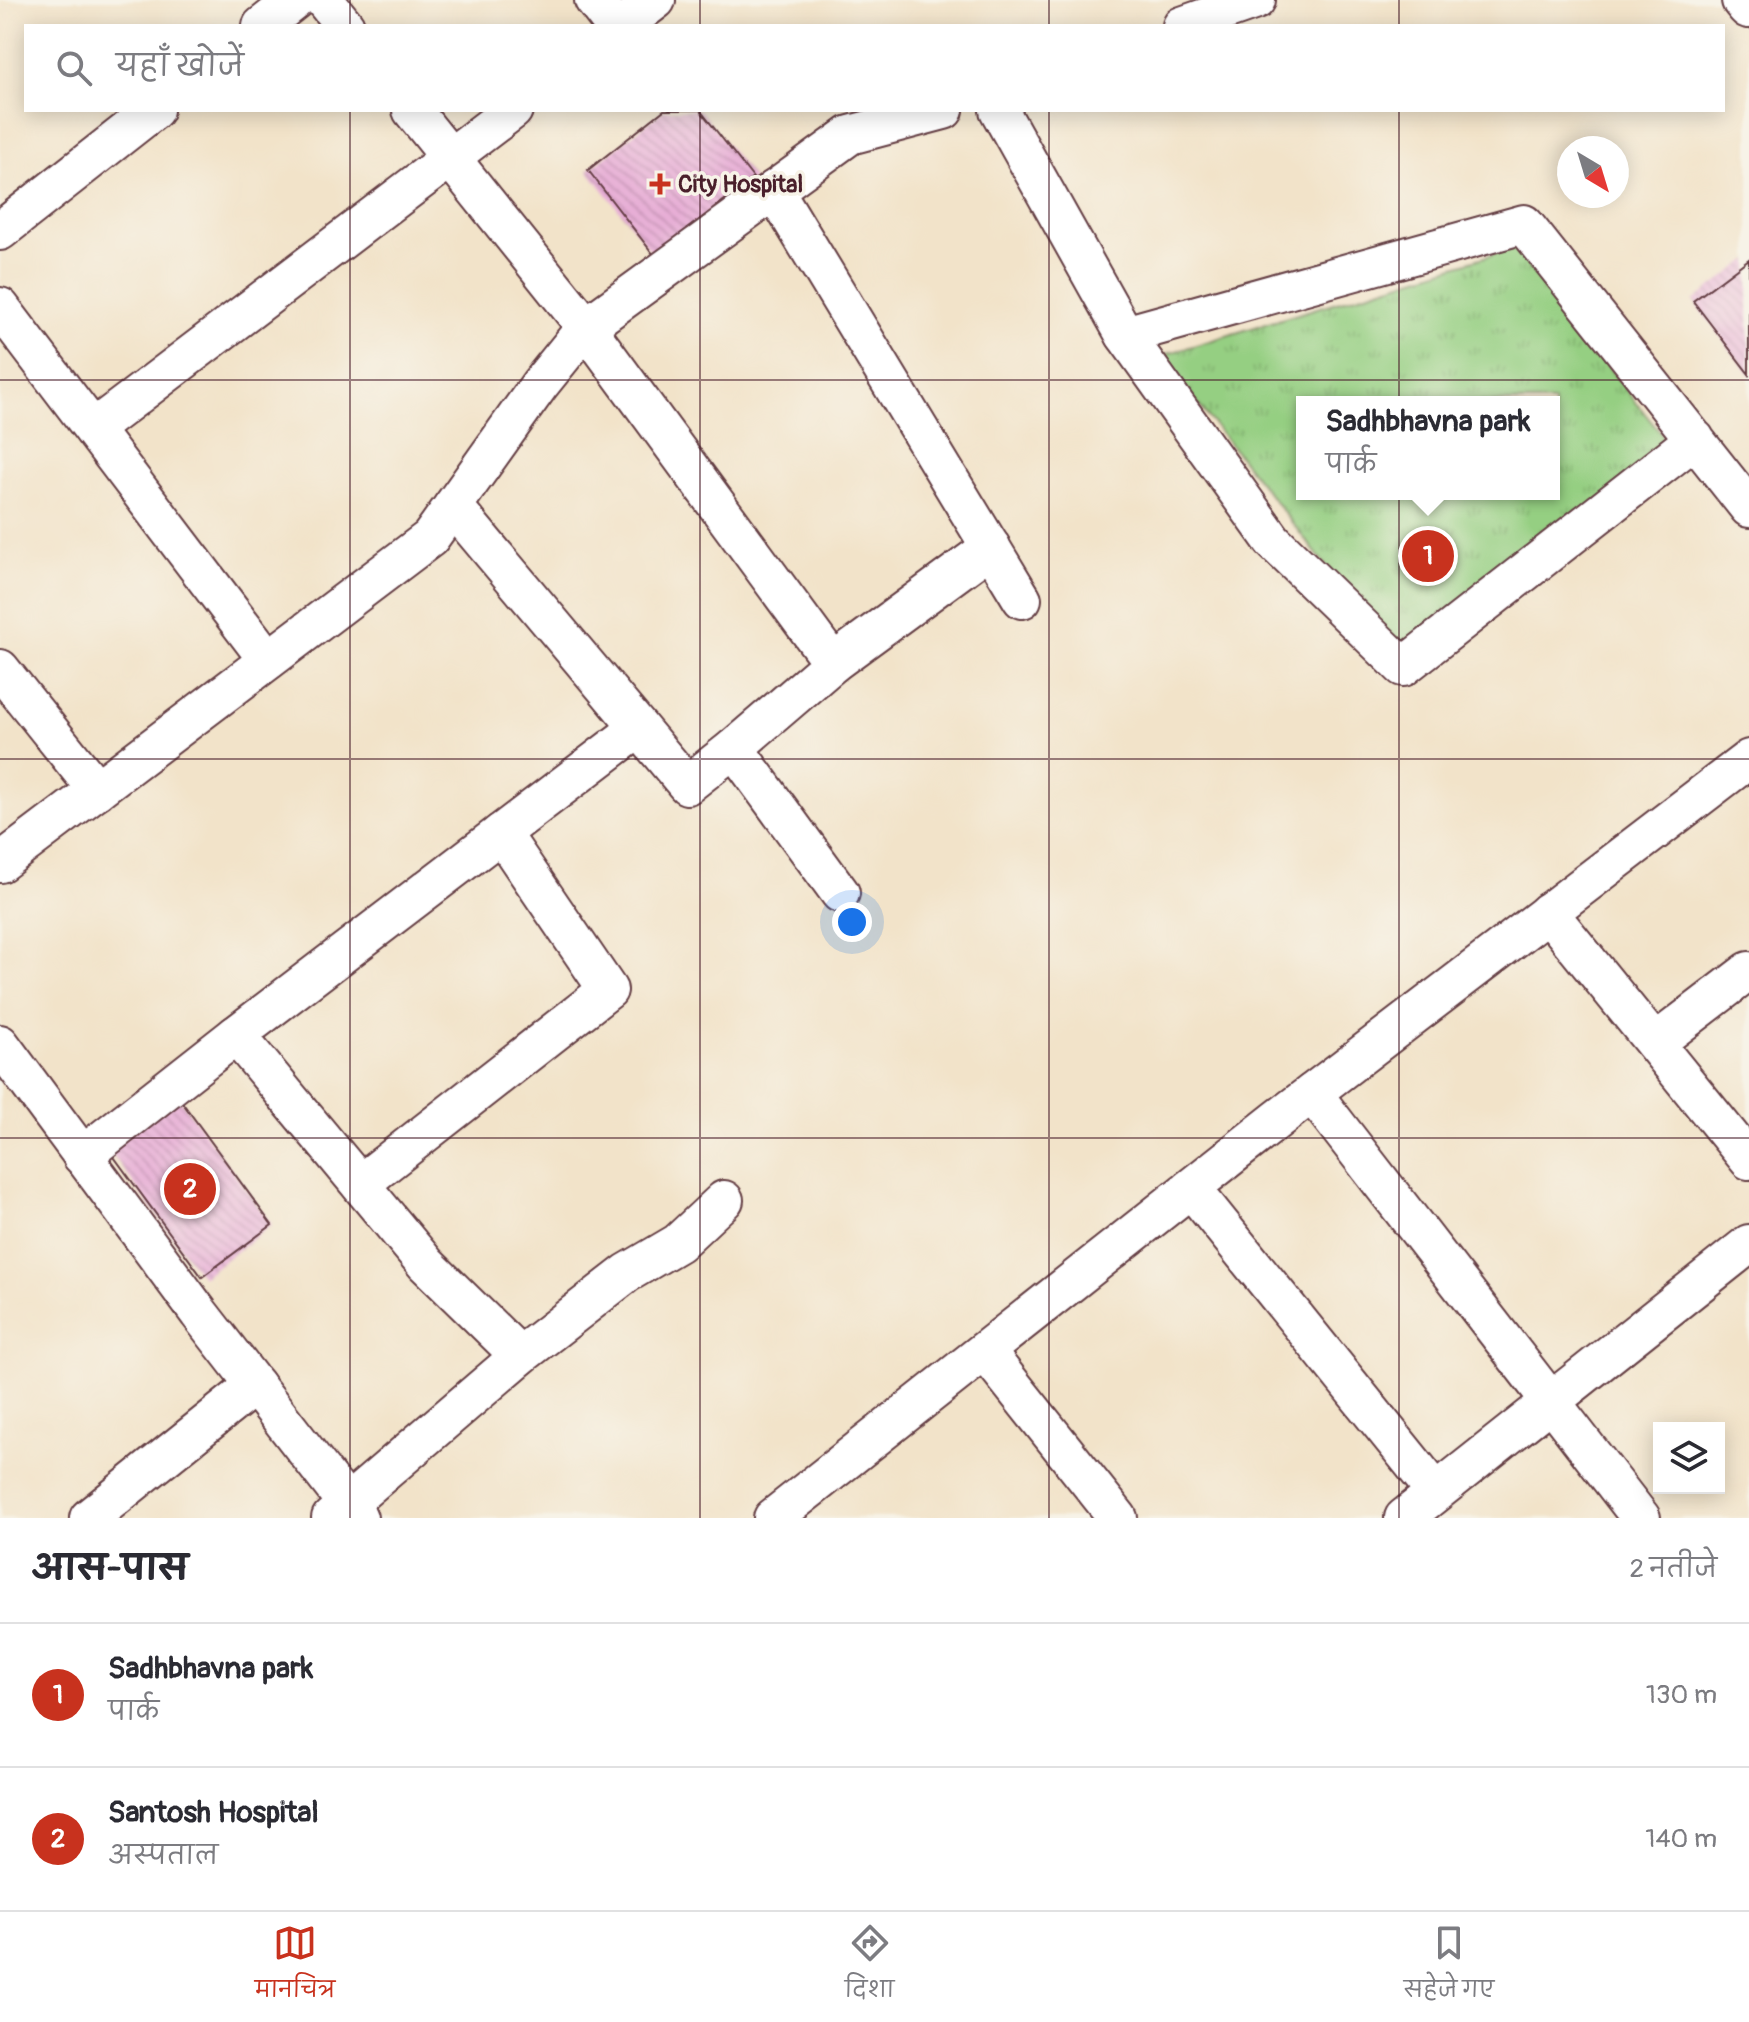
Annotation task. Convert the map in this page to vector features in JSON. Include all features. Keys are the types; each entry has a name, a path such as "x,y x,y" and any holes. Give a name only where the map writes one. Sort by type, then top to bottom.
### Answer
{"street":[{"path":"265,24 295,0"},
{"path":"324,0 343,24"},
{"path":"594,0 612,24"},
{"path":"625,24 656,0"},
{"path":"1188,24 1256,0"},
{"path":"1744,0 1749,6"},
{"path":"0,231 151,112"},
{"path":"414,112 586,327 833,663"},
{"path":"93,429 510,112"},
{"path":"0,863 430,538 540,384 586,327 850,135 936,112"},
{"path":"1000,112 1125,335 1273,541 1403,667 1695,439"},
{"path":"774,190 1022,599"},
{"path":"1125,335 1524,224 1749,508"},
{"path":"0,307 268,660"},
{"path":"453,506 687,785 833,663 991,547"},
{"path":"0,669 97,790"},
{"path":"82,1156 639,728"},
{"path":"734,748 840,893"},
{"path":"773,1518 1312,1093 1749,759"},
{"path":"360,1184 608,990 501,833"},
{"path":"1548,912 1749,1160"},
{"path":"1655,1043 1749,971"},
{"path":"236,1035 426,1264 520,1356"},
{"path":"0,1044 255,1385 346,1514 520,1356 627,1273 678,1243 724,1200"},
{"path":"1312,1093 1641,1518"},
{"path":"1191,1188 1436,1492"},
{"path":"1404,1518 1749,1244"},
{"path":"985,1351 1118,1518"},
{"path":"89,1518 255,1385"}],"green space":[{"path":"1514,248 1673,449 1403,663 1160,356"}],"building":[{"path":"661,112 702,112 753,178 654,255 588,170"},
{"path":"1749,259 1749,374 1693,301"},
{"path":"179,1098 272,1225 202,1277 109,1150"}],"place":[{"name":"City Hospital","path":"660,184"},
{"name":"Sadhbhavna park","path":"1428,556"},
{"name":"Santosh Hospital","path":"190,1189"}]}
